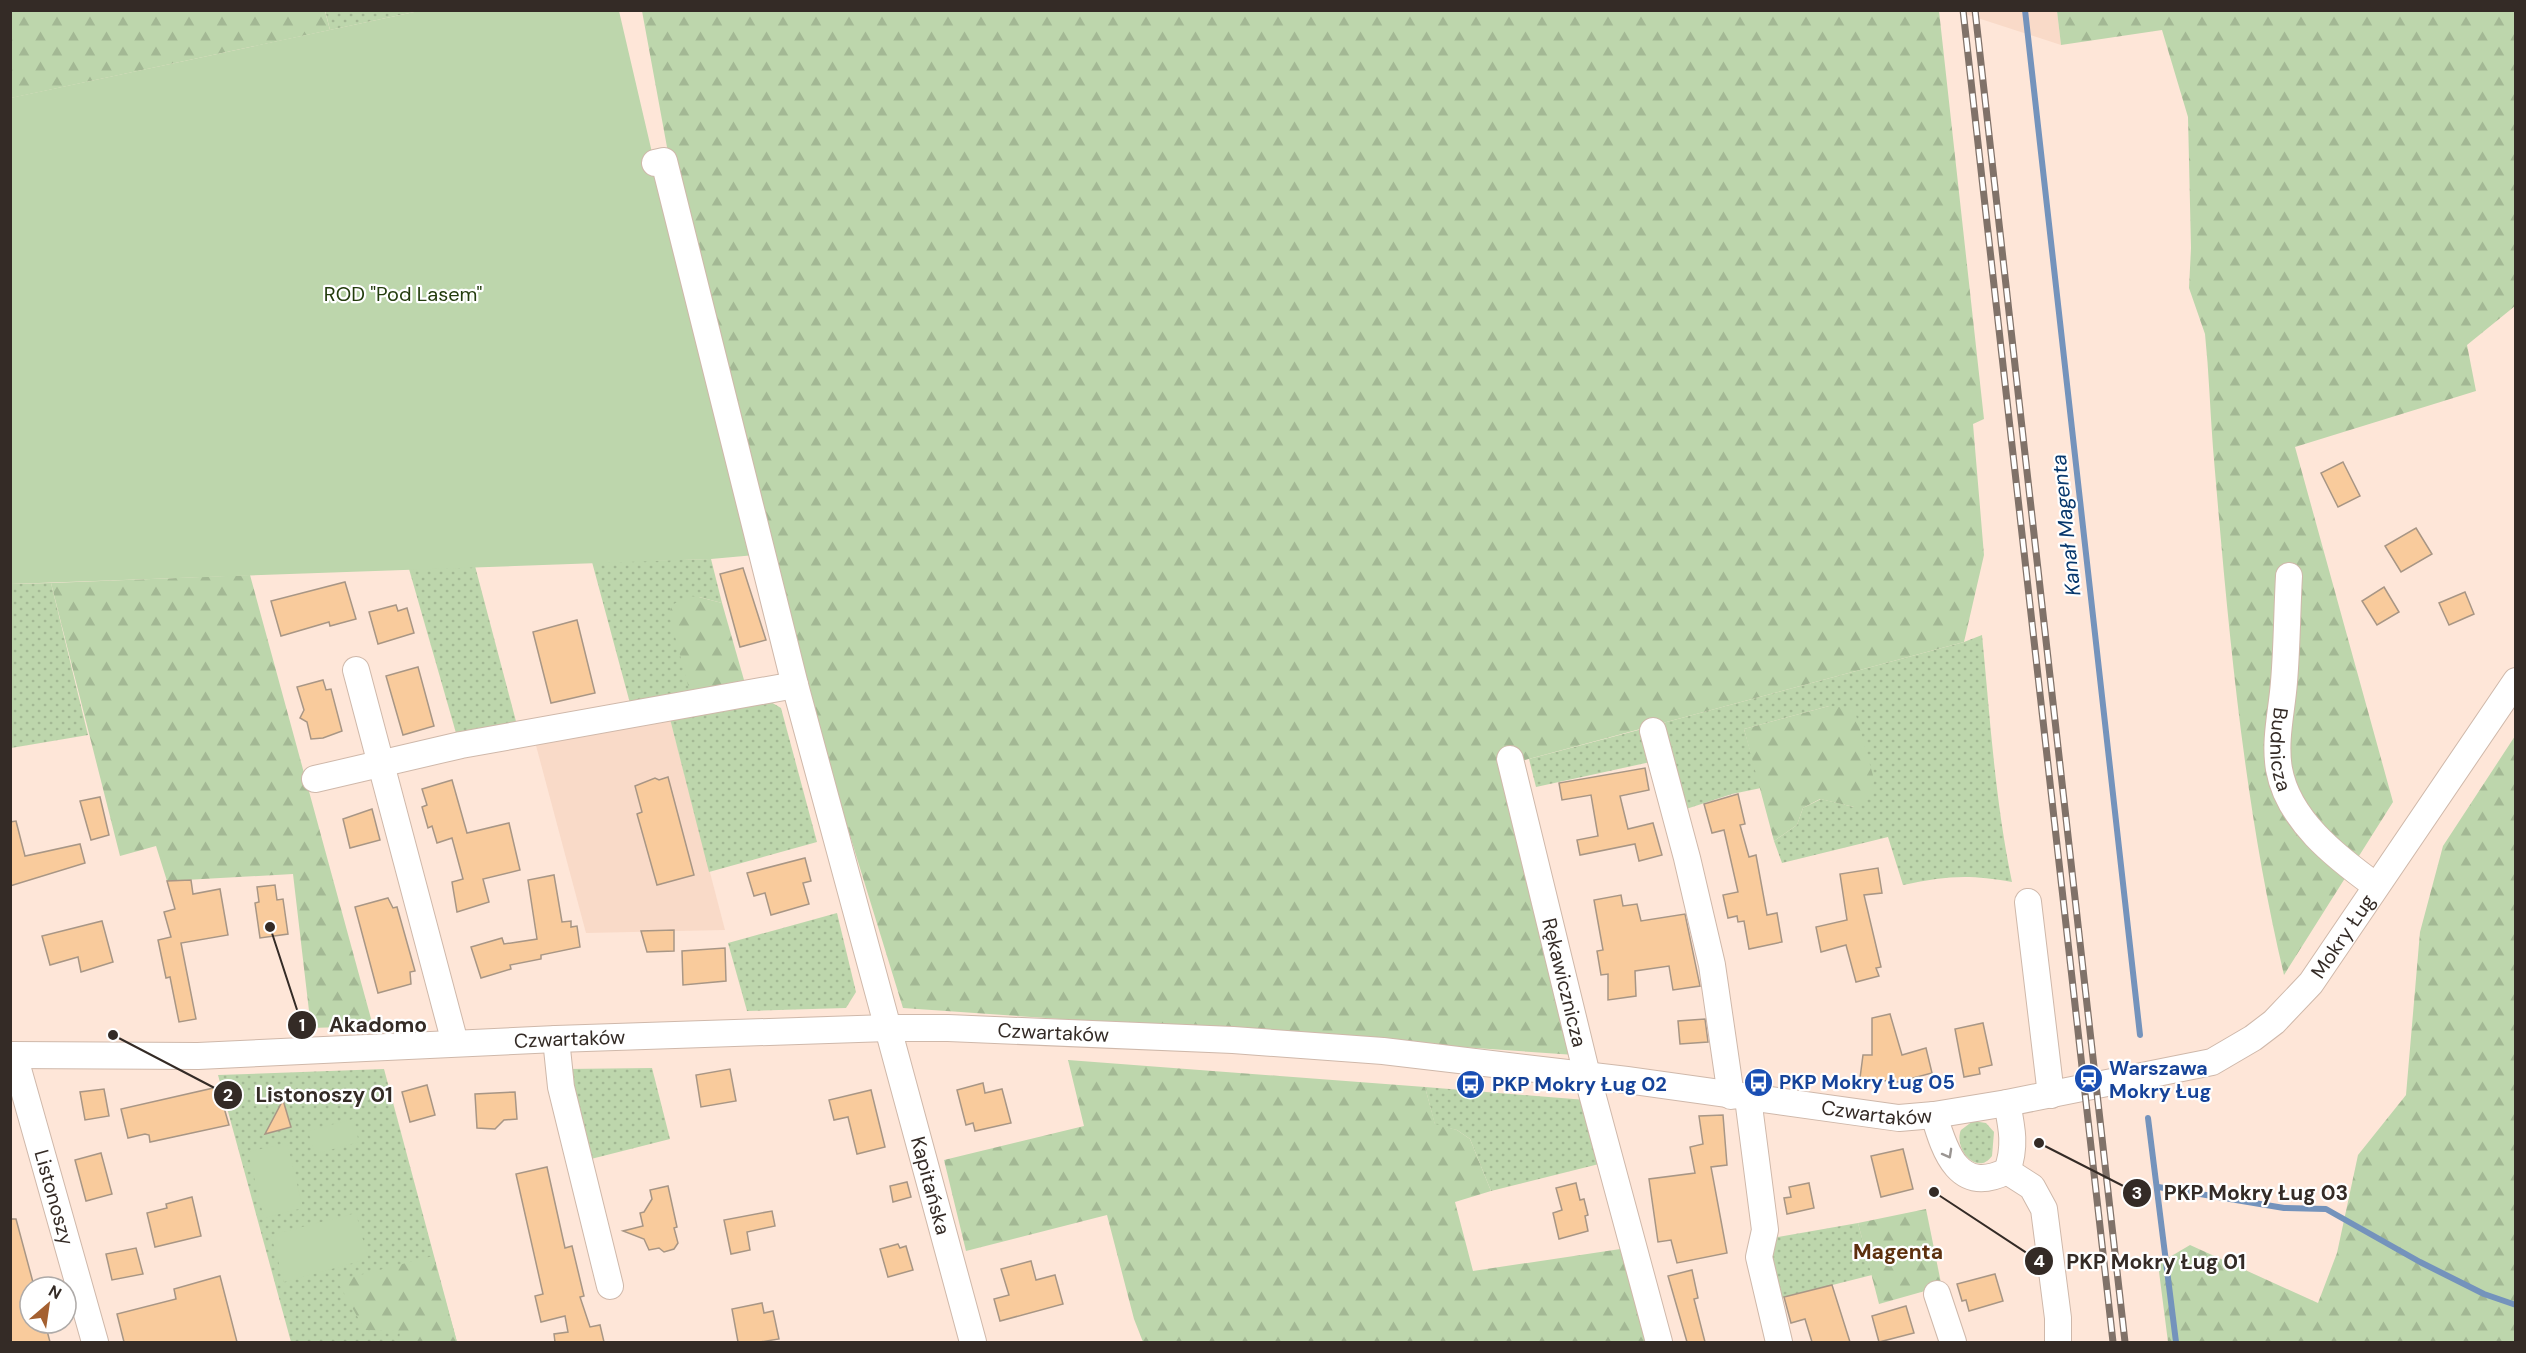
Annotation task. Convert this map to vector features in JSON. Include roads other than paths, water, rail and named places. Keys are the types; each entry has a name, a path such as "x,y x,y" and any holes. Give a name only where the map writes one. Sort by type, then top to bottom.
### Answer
{"street":[{"name":"Kapitańska","path":"655,163 664,161 738,474 973,1342"},
{"name":"Budnicza","path":"2289,576 2284,680 2277,748 2284,789 2303,821 2344,863 2376,886"},
{"path":"356,670 455,1043"},
{"name":"Mokry Ług","path":"2091,1087 2212,1062 2253,1038 2274,1022 2311,983 2516,681"},
{"path":"315,779 461,745 795,685"},
{"path":"1653,731 1687,858 1740,1097 1765,1230 1759,1257 1779,1342"},
{"name":"Rękawicznicza","path":"1510,759 1587,1075 1659,1342"},
{"path":"2028,902 2051,1095"},
{"name":"Czwartaków","path":"12,1055 198,1056 455,1043 888,1028 1233,1040 1383,1051 1587,1075 1899,1118 1934,1115 2091,1087"},
{"path":"555,1039 561,1087 610,1286"},
{"name":"Listonoszy","path":"12,1055 95,1342"},
{"path":"1934,1115 1948,1156 1965,1173 1979,1178 1994,1178 2007,1171 2012,1159 2014,1138 2007,1103"},
{"path":"2007,1171 2032,1187 2044,1209 2058,1318 2058,1342"},
{"path":"1937,1294 1953,1342"}],"waterway":[{"name":"Kanał Magenta","path":"2025,10 2140,1035"},
{"name":"Kanał Magenta","path":"2148,1118 2176,1342"},
{"path":"2158,1187 2284,1208 2326,1209 2420,1262 2484,1294 2516,1305"}],"railway":[{"path":"1963,10 2113,1342"},
{"path":"1975,10 2125,1342"}],"place":[{"name":"Akadomo","path":"270,927"},
{"name":"Listonoszy 01","path":"113,1035"},
{"name":"Warszawa Mokry Ług","path":"2088,1079"},
{"name":"PKP Mokry Ług 05","path":"1758,1082"},
{"name":"PKP Mokry Ług 02","path":"1471,1084"},
{"name":"PKP Mokry Ług 03","path":"2039,1143"},
{"name":"PKP Mokry Ług 01","path":"1934,1192"}],"district":[{"name":"Magenta","path":"1898,1252"}],"park label":[{"name":"ROD \"Pod Lasem\"","path":"403,294"}]}
